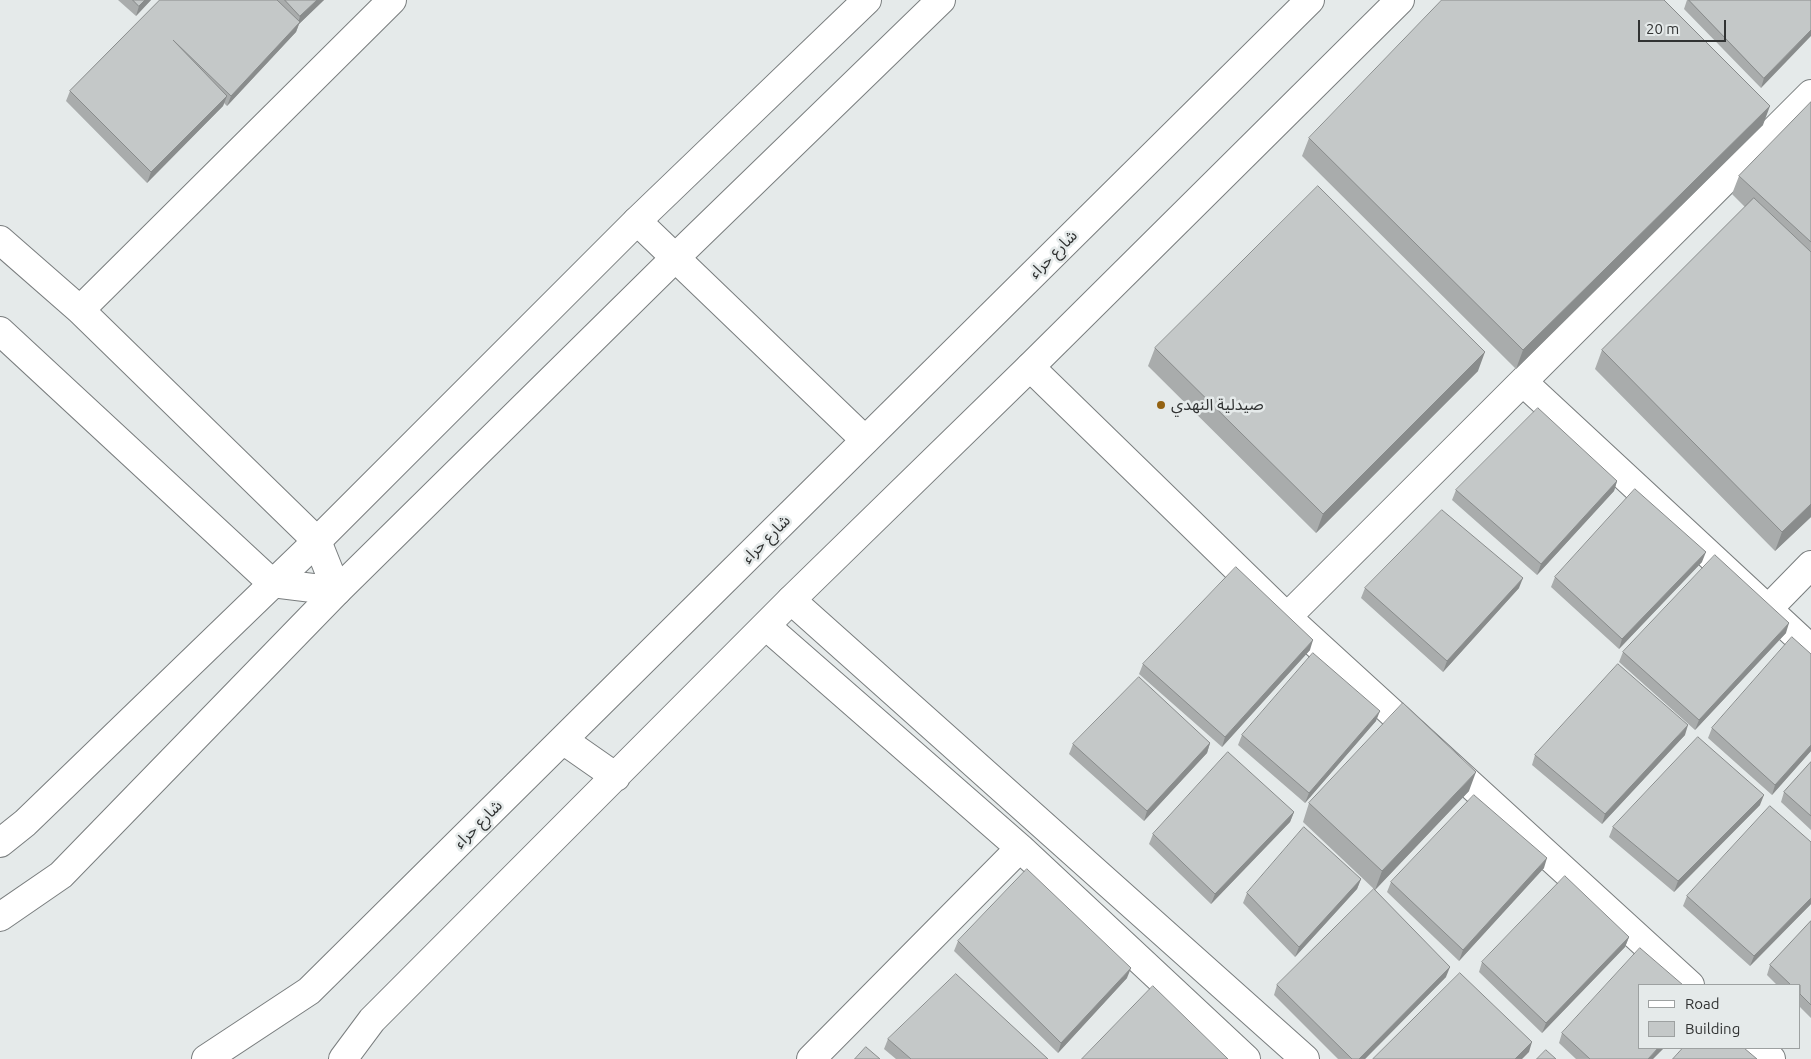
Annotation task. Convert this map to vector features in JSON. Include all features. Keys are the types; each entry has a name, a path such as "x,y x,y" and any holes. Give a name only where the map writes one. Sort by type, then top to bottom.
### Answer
{"street":[{"path":"80,310 392,0"},
{"path":"0,843 25,823 317,540 637,221 868,0"},
{"path":"0,917 61,875 336,592 675,258 941,0"},
{"name":"شارع حراء","path":"206,1059 309,991 1310,0"},
{"path":"343,1059 372,1020 616,778 791,600 1030,367 1400,0"},
{"path":"1287,617 1811,94"},
{"path":"637,221 865,440"},
{"path":"0,240 80,310 317,540 336,592"},
{"path":"0,331 272,583 336,592"},
{"path":"1030,367 1287,617 1689,984"},
{"path":"1522,382 1811,649"},
{"path":"1768,609 1811,565"},
{"path":"791,600 1305,1059"},
{"path":"766,626 1020,848 1246,1059"},
{"path":"563,740 616,778"},
{"path":"811,1059 1020,848"},
{"path":"1759,1049 1771,1059"}],"building":[{"path":"133,0 145,0 139,6"},
{"path":"160,0 277,0 300,22 231,96 173,40 227,96 151,172 70,91"},
{"path":"285,0 317,0 300,16"},
{"path":"1442,0 1664,0 1770,106 1523,350 1309,138"},
{"path":"1689,0 1811,0 1811,30 1764,78"},
{"path":"1811,102 1811,242 1739,176"},
{"path":"1318,186 1485,352 1323,514 1155,348"},
{"path":"1754,198 1811,252 1811,504 1782,532 1602,350"},
{"path":"1538,408 1617,481 1541,564 1456,490"},
{"path":"1635,489 1706,552 1622,639 1555,577"},
{"path":"1442,510 1523,578 1447,661 1365,588"},
{"path":"1715,555 1789,623 1699,720 1623,652"},
{"path":"1236,567 1313,640 1225,737 1143,664"},
{"path":"1792,637 1811,654 1811,745 1775,785 1712,728"},
{"path":"1313,653 1380,711 1309,793 1242,735"},
{"path":"1618,664 1688,725 1605,814 1535,755"},
{"path":"1139,677 1210,743 1147,811 1073,744"},
{"path":"1403,703 1476,772 1382,871 1309,803"},
{"path":"1698,737 1764,795 1678,881 1613,827"},
{"path":"1228,752 1294,812 1215,894 1153,834"},
{"path":"1811,762 1811,816 1784,792"},
{"path":"1474,795 1547,858 1463,950 1391,882"},
{"path":"1770,806 1811,842 1811,898 1754,956 1687,896"},
{"path":"1304,827 1361,879 1299,947 1247,893"},
{"path":"1027,869 1131,968 1061,1043 958,941"},
{"path":"1565,876 1629,937 1546,1023 1482,962"},
{"path":"1374,889 1450,967 1359,1059 1352,1059 1277,985"},
{"path":"1811,921 1811,1005 1801,995 1801,984 1790,984 1770,965"},
{"path":"1640,948 1682,984 1638,984 1638,1049 1657,1049 1648,1059 1590,1059 1562,1033"},
{"path":"1460,973 1532,1042 1515,1059 1373,1059"},
{"path":"956,974 1048,1059 911,1059 888,1039"},
{"path":"1153,986 1228,1059 1082,1059"},
{"path":"866,1047 880,1059 855,1059"},
{"path":"1682,1049 1745,1049 1757,1059 1673,1059"},
{"path":"1546,1050 1556,1059 1537,1059"}],"place":[{"name":"صيدلية النهدي","path":"1161,405"}]}
